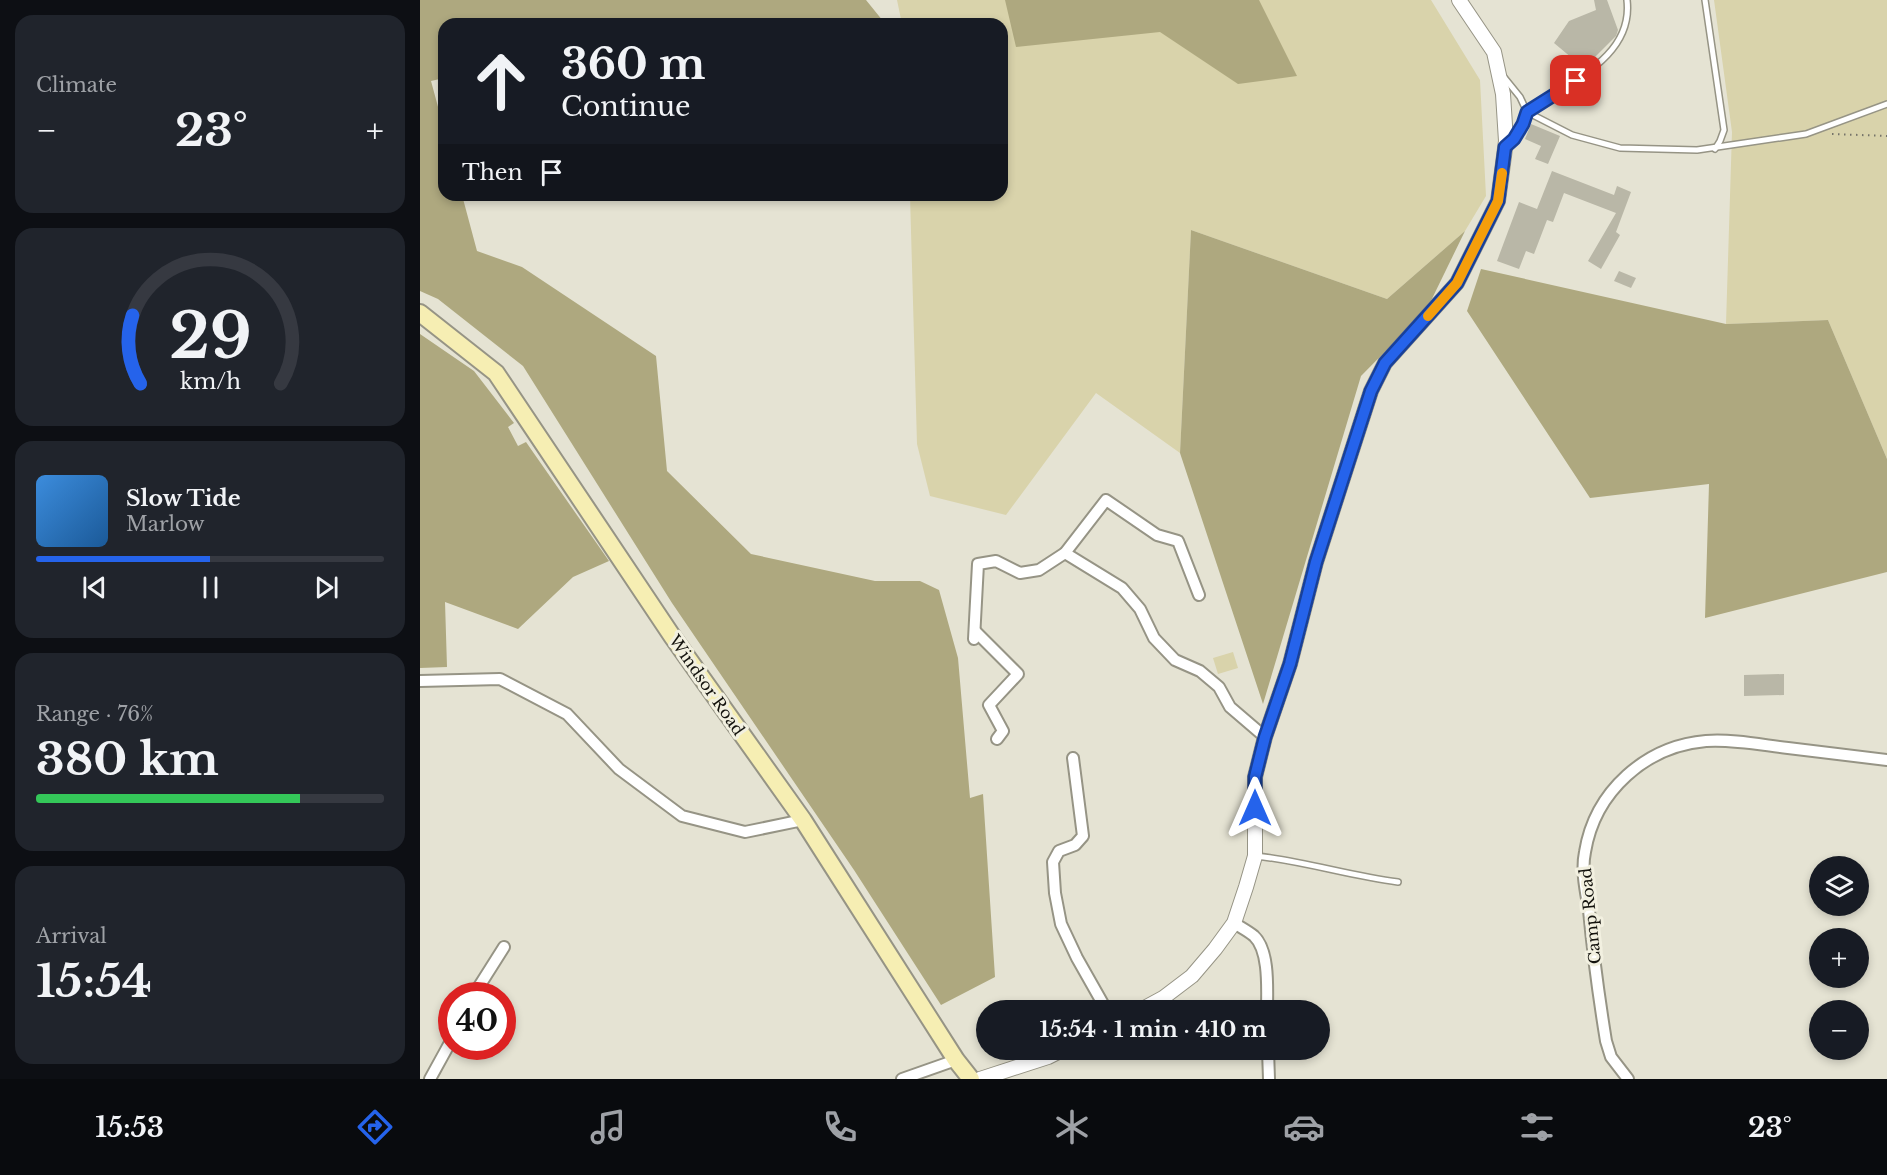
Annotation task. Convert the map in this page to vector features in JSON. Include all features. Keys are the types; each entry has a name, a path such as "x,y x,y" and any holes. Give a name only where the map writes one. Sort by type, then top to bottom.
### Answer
{"main road":[{"name":"Windsor Road","path":"420,313 496,372 672,636 802,820 956,1060 971,1079"}],"street":[{"path":"1159,1000 1192,976 1234,923 1254,856 1255,777 1265,737 1290,664 1316,562 1371,391 1385,363 1457,283 1498,201 1505,147 1503,94 1494,51 1459,0"},
{"path":"998,739 1003,730 988,705 1018,674 974,635 978,564 996,561 1020,573 1039,570 1065,553 1106,500 1157,535 1178,541 1198,595"},
{"path":"1065,553 1122,588 1140,609 1154,638 1175,660 1200,671 1219,687 1230,707 1265,737"},
{"path":"420,681 500,679 567,714 619,769 682,816 745,832 802,820"},
{"name":"Camp Road","path":"1628,1079 1611,1057 1606,1041 1585,882 1585,851 1595,817 1611,792 1644,761 1662,752 1697,742 1760,744 1887,759"},
{"path":"1073,758 1083,836 1075,845 1059,851 1053,862 1055,893 1061,924 1101,1000"},
{"path":"1234,923 1255,937 1263,949 1267,1000"},
{"path":"482,982 504,947"},
{"path":"430,1079 440,1060"},
{"path":"902,1079 956,1060"},
{"path":"980,1079 1039,1060"},
{"path":"1269,1060 1269,1079"}],"lane":[{"path":"1505,147 1518,132 1527,112 1592,69 1613,49 1623,32 1629,13 1627,0"},
{"path":"1705,0 1724,130 1714,149"},
{"path":"1498,70 1520,96 1527,112 1572,135 1620,148 1714,149 1806,134 1887,104"},
{"path":"1254,856 1282,859 1366,878 1398,882"}],"path":[{"path":"1806,134 1887,136"}],"shaded area":[{"path":"420,0 866,0 881,18 438,18 438,79 431,81 438,107 438,201 464,201 477,251 522,267 656,356 667,471 751,554 875,581 920,581 939,590 958,658 970,798 983,794 995,977 941,1005 854,870 672,603 523,366 438,299 420,291"},
{"path":"897,0 1431,0 1480,80 1486,196 1465,231 1387,299 1191,230 1180,453 1096,393 1006,515 930,496 917,444 910,201 1008,201 1008,18 901,18"},
{"path":"1005,0 1259,0 1297,76 1238,84 1160,32 1016,47"},
{"path":"1714,0 1887,0 1887,459 1828,320 1726,324 1732,132"},
{"path":"1191,230 1387,299 1465,231 1427,309 1361,376 1263,704 1180,453"},
{"path":"1481,269 1726,324 1828,320 1887,459 1887,572 1705,618 1709,484 1590,498 1467,311"},
{"path":"420,334 474,371 514,423 508,427 518,446 526,442 609,561 573,577 518,629 445,602 447,667 420,668"},
{"path":"1233,652 1238,668 1218,674 1213,658"}],"building":[{"path":"1594,0 1607,0 1618,30 1616,36 1584,68 1554,43 1569,21 1596,10"},
{"path":"1531,124 1560,136 1548,164 1535,159 1541,146 1525,139"},
{"path":"1552,171 1614,195 1617,186 1631,192 1616,232 1620,235 1601,269 1588,261 1616,213 1564,193 1553,222 1547,220 1534,254 1526,251 1519,269 1497,261 1519,202 1537,209"},
{"path":"1619,271 1636,278 1631,288 1614,281"},
{"path":"1784,674 1784,695 1744,696 1744,675"}],"slow traffic":[{"path":"1428,316 1457,283 1498,201 1502,173"}],"route":[{"path":"1255,808 1255,777 1265,737 1290,664 1316,562 1371,391 1385,363 1457,283 1498,201 1505,147 1514,139 1527,112 1558,90 1576,81"}]}
